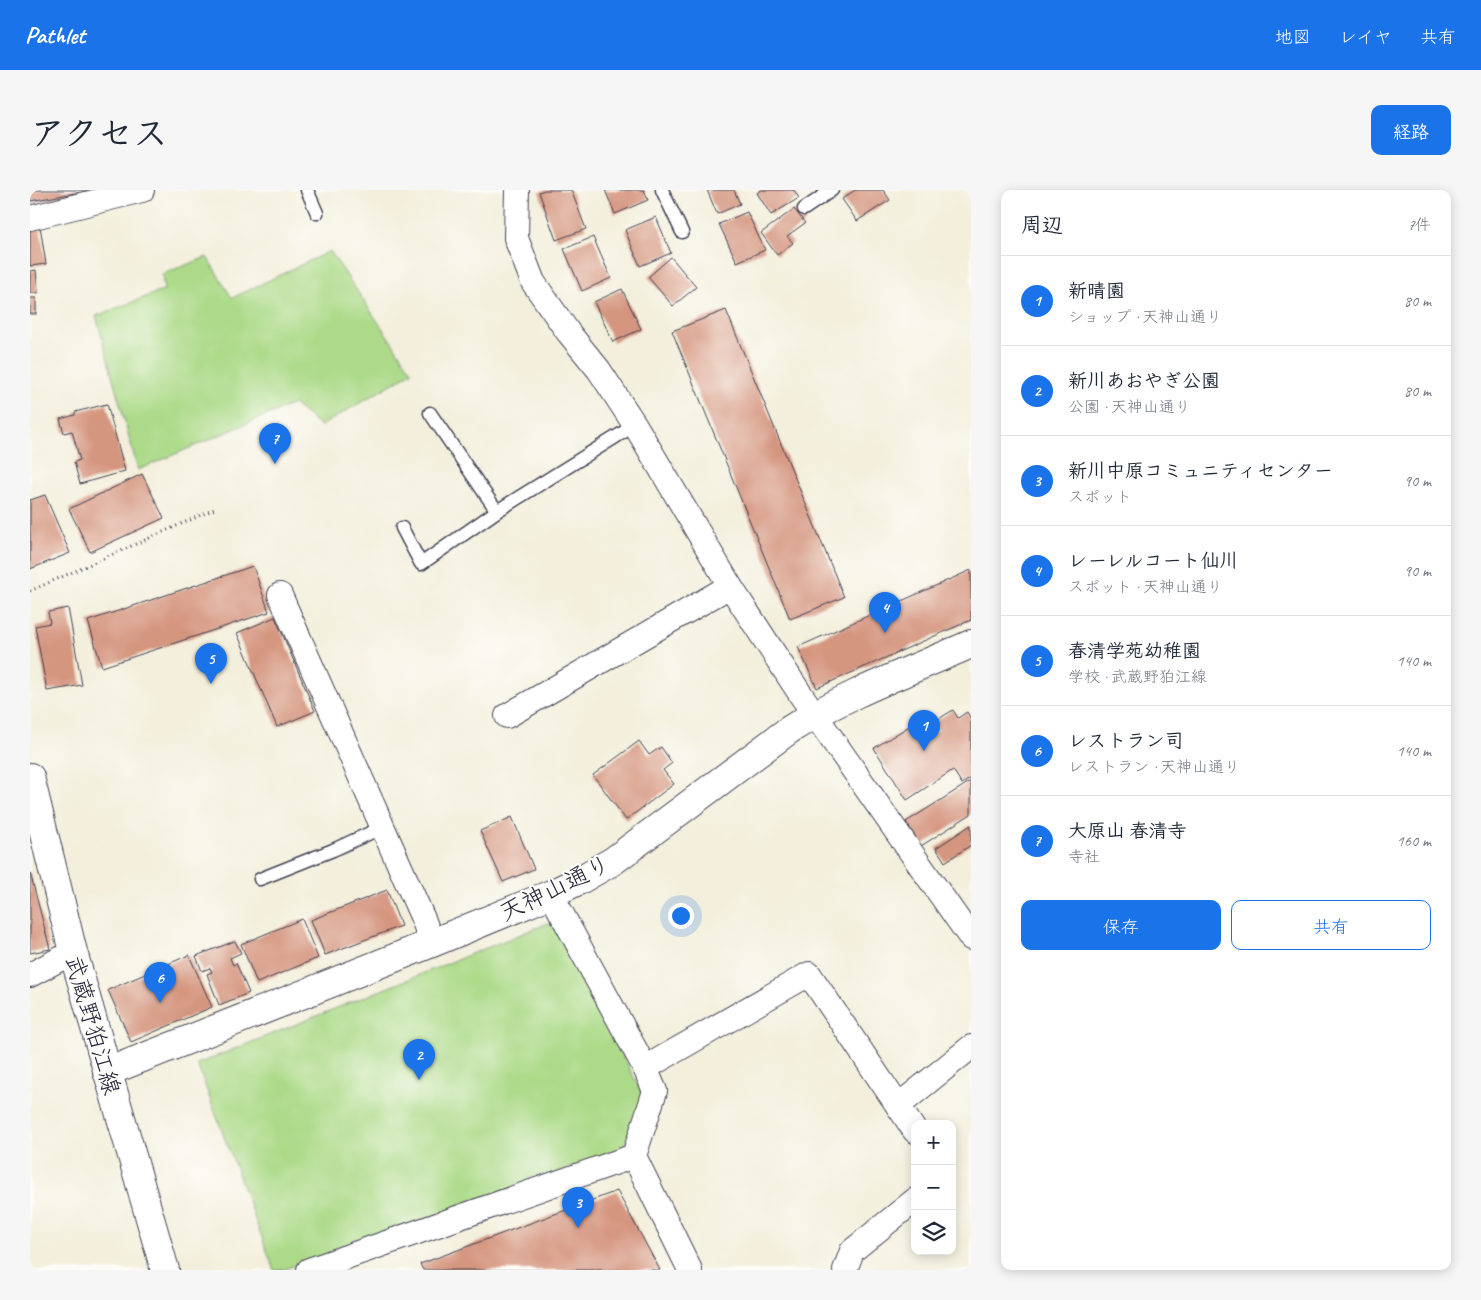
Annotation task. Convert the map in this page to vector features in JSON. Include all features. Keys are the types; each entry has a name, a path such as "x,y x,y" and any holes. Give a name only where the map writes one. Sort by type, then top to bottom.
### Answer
{"street":[{"path":"30,218 142,190"},
{"path":"517,190 516,238 533,282 568,332 599,370 635,425 730,586 814,714 971,938"},
{"path":"507,716 730,586"},
{"path":"280,595 383,827 432,943"},
{"name":"天神山通り","path":"107,1072 432,943 578,881 613,861 789,730 814,714 971,644"},
{"name":"武蔵野狛江線","path":"30,777 73,952 165,1270"},
{"path":"551,894 645,1068 655,1091 634,1156 690,1270"},
{"path":"30,974 73,952"},
{"path":"645,1068 809,974 911,1124"},
{"path":"898,1106 971,1047"},
{"path":"309,1270 634,1156"},
{"path":"845,1270 852,1251 911,1203"}],"lane":[{"path":"307,190 317,213"},
{"path":"662,190 682,232"},
{"path":"804,209 832,190"},
{"path":"430,413 497,512"},
{"path":"402,528 421,564 497,512 635,425"},
{"path":"260,879 333,850 383,827"}],"path":[{"path":"30,591 217,508"}],"shaded area":[{"path":"30,190 113,190 30,207"}],"green space":[{"path":"330,251 412,372 321,426 293,404 138,470 96,316 164,290 162,274 207,257 232,298"},
{"path":"551,922 644,1096 625,1148 282,1270 274,1270 197,1064"}],"building":[{"path":"30,190 87,190 87,191 30,201"},
{"path":"545,190 571,190 586,229 556,240 539,192"},
{"path":"605,190 644,190 648,200 615,214"},
{"path":"707,190 734,190 740,204 717,214"},
{"path":"761,190 794,190 799,198 771,215 757,193"},
{"path":"855,190 883,190 890,200 857,221 842,199"},
{"path":"794,209 805,223 787,236 793,243 777,255 761,233"},
{"path":"747,212 765,250 737,262 719,224"},
{"path":"656,217 671,253 640,266 625,230"},
{"path":"40,226 46,264 30,266 30,228"},
{"path":"593,237 611,278 582,291 564,249"},
{"path":"671,257 696,287 673,306 648,277"},
{"path":"36,270 38,293 30,293 30,271"},
{"path":"622,289 641,329 613,342 594,302"},
{"path":"30,298 36,298 36,314 30,314"},
{"path":"726,310 844,597 790,619 672,331"},
{"path":"107,404 125,471 80,484 74,462 80,460 72,431 64,433 60,419 75,415 75,412"},
{"path":"142,474 164,518 90,552 69,509"},
{"path":"45,495 70,553 30,569 30,500"},
{"path":"253,566 269,612 102,667 88,621"},
{"path":"971,570 971,620 817,688 798,647"},
{"path":"68,608 82,685 47,691 35,626 50,623 48,612"},
{"path":"275,617 315,711 277,727 237,633"},
{"path":"953,710 958,718 967,712 971,719 971,778 962,784 953,770 907,800 874,748 924,717 934,733 939,730 934,722"},
{"path":"639,741 649,755 661,747 672,763 663,770 674,784 626,820 593,775"},
{"path":"971,781 971,814 921,846 906,822"},
{"path":"512,817 534,869 503,882 480,831"},
{"path":"971,825 971,845 945,862 936,848"},
{"path":"30,872 50,949 30,953"},
{"path":"387,890 401,926 325,955 311,920"},
{"path":"302,919 318,958 257,983 241,944"},
{"path":"235,941 241,953 230,958 233,965 236,963 249,993 219,1005 207,974 212,972 210,968 202,971 196,956"},
{"path":"189,955 212,1007 131,1042 108,990"},
{"path":"617,1191 660,1270 423,1270 420,1264"}],"place":[{"name":"大原山 春清寺","path":"275,464"},
{"name":"レーレルコート仙川","path":"885,633"},
{"name":"春清学苑幼稚園","path":"211,684"},
{"name":"新晴園","path":"924,751"},
{"name":"レストラン司","path":"160,1003"},
{"name":"新川あおやぎ公園","path":"419,1080"},
{"name":"新川中原コミュニティセンター","path":"578,1228"}]}
